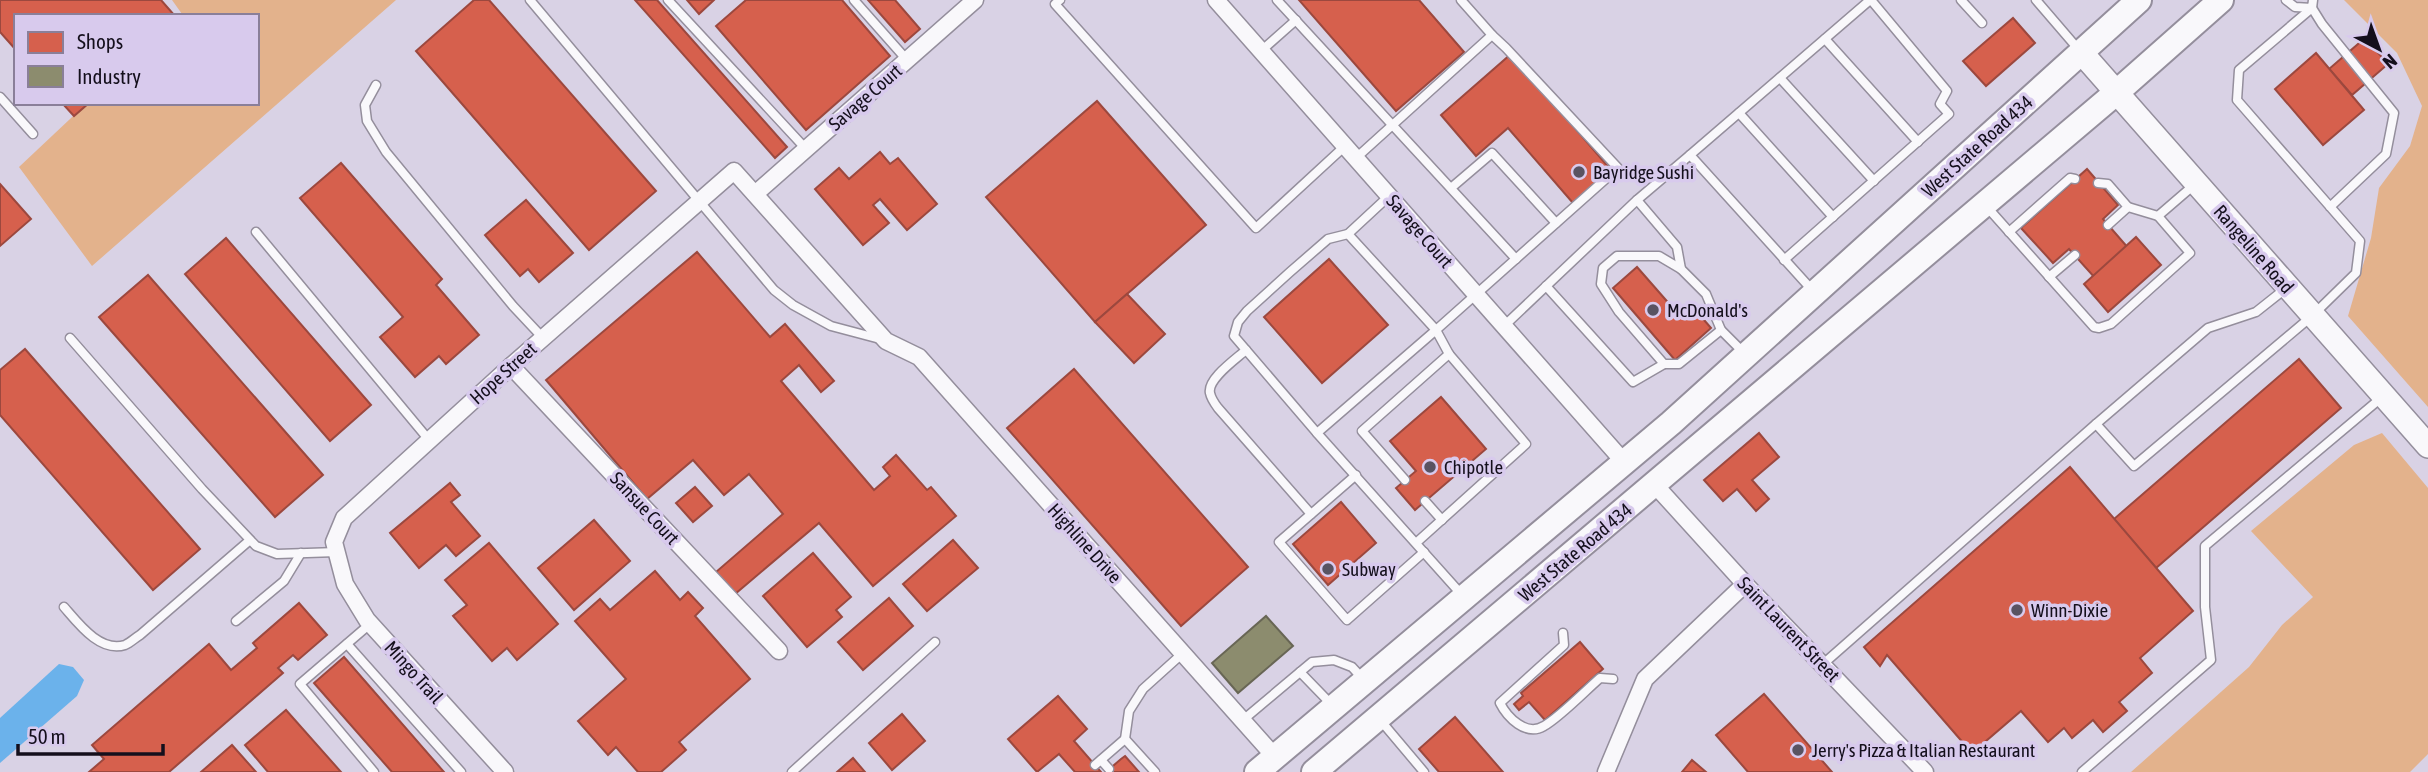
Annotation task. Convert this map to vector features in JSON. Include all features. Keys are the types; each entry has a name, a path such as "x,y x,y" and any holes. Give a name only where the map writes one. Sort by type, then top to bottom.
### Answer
{"main road":[{"name":"West State Road 434","path":"1266,764 1671,423 2139,0"},
{"name":"West State Road 434","path":"1314,772 2118,92 2221,0"},
{"path":"1655,485 1653,472 1657,456 1671,423"},
{"path":"1611,522 1624,486 1624,462"}],"street":[{"name":"Savage Court","path":"755,194 975,0"},
{"name":"Savage Court","path":"1216,0 1624,462"},
{"name":"Rangeline Road","path":"2081,52 2428,446"},
{"name":"Hope Street","path":"338,557 334,542 344,518 511,366 734,171 886,341"},
{"name":"Highline Drive","path":"886,341 919,357 1242,720 1266,764"},
{"name":"Sansue Court","path":"511,366 779,651"},
{"name":"Saint Laurent Street","path":"1655,485 1745,584 1925,772"},
{"name":"Mingo Trail","path":"338,557 345,584 370,624 505,772"},
{"path":"1606,772 1645,679 1745,584"}],"lane":[{"path":"530,0 774,290 793,305 831,326 886,341"},
{"path":"668,0 806,149"},
{"path":"854,0 907,60"},
{"path":"1060,0 1055,4 1256,228 1351,152 1393,125 1492,35"},
{"path":"1277,0 1516,259"},
{"path":"1317,433 1618,168 1461,0"},
{"path":"1961,0 1982,23"},
{"path":"2036,0 2081,52"},
{"path":"2286,0 2295,7 2313,4"},
{"path":"1504,326 1637,200 1868,1 1947,90 1940,104 1949,114 1784,260"},
{"path":"2096,424 2134,466 2312,316 2356,274 2360,241 2237,100 2239,70 2313,4"},
{"path":"2313,4 2322,24 2394,113 2386,154 2330,207"},
{"path":"1261,51 1296,20"},
{"path":"1825,39 1918,142"},
{"path":"1780,78 1874,181"},
{"path":"376,85 365,105 367,121 386,152 513,306 543,338"},
{"path":"0,97 33,134"},
{"path":"1739,113 1833,217"},
{"path":"1451,188 1492,153 1556,223"},
{"path":"1690,155 1815,293"},
{"path":"2009,232 2066,185 2070,178 2076,179"},
{"path":"1984,205 2094,327 2099,328 2111,324 2190,253 2158,216 2128,207 2108,184 2098,183"},
{"path":"2158,216 2196,183"},
{"path":"1389,196 1348,234 1328,239 1247,311 1234,336 1464,597"},
{"path":"1637,200 1677,247 1681,269"},
{"path":"2108,225 2128,207"},
{"path":"256,232 429,440"},
{"path":"1348,234 1436,330 1449,354 1526,444 1416,543"},
{"path":"2049,277 2074,255"},
{"path":"1664,364 1613,303 1601,284 1603,268 1617,256 1658,256 1681,269 1706,294 1721,330 1746,356"},
{"path":"1546,286 1633,382 1664,364 1679,364 1721,330"},
{"path":"1822,665 2208,328 2256,312 2287,287"},
{"path":"70,338 202,489 256,546 277,555 301,553 338,557"},
{"path":"1245,350 1213,380 1210,394 1218,408 1311,514"},
{"path":"1405,480 1362,431 1449,354"},
{"path":"2082,772 2211,660 2205,607 2205,546 2383,397"},
{"path":"1356,475 1279,542 1347,620 1424,552"},
{"path":"1425,501 1441,520"},
{"path":"64,607 83,629 108,646 125,645 250,540"},
{"path":"236,621 284,581 301,553"},
{"path":"370,624 300,684 373,772"},
{"path":"1563,633 1564,645 1500,703 1507,716 1525,729 1542,728 1600,678 1613,679"},
{"path":"792,772 935,642"},
{"path":"347,644 461,772"},
{"path":"1110,769 1098,762 1125,738 1129,711 1143,689 1183,653"},
{"path":"1242,720 1312,663 1334,660 1352,667 1365,681"},
{"path":"1300,673 1334,707"},
{"path":"1379,718 1424,772"},
{"path":"1125,738 1155,772"},
{"path":"1113,749 1121,759"}],"shaded area":[{"path":"172,0 396,0 92,266 19,167 85,105 259,105 259,14 182,14"},
{"path":"2344,0 2428,0 2428,407 2348,316 2371,238 2379,188 2410,146 2422,106 2397,53"},
{"path":"2382,433 2428,488 2428,754 2410,772 2131,772 2249,667 2282,625 2313,597 2251,531 2354,445"}],"water":[{"path":"59,664 73,667 84,680 77,696 0,763 0,718"}],"building: Shops":[{"path":"0,0 161,0 173,14 14,14 14,48 0,32"},
{"path":"474,0 489,0 656,191 589,250 416,51"},
{"path":"635,0 657,0 787,147 775,158"},
{"path":"687,0 714,0 699,14"},
{"path":"746,0 842,0 890,56 806,130 716,26"},
{"path":"868,0 895,0 920,29 905,42"},
{"path":"1299,0 1419,0 1464,52 1396,111"},
{"path":"2013,18 2035,43 1986,86 1963,61"},
{"path":"2365,38 2388,64 2352,95 2329,69"},
{"path":"2316,53 2364,110 2323,145 2275,89"},
{"path":"1511,54 1611,170 1573,203 1508,128 1476,156 1441,115"},
{"path":"1097,101 1206,225 1095,322 986,197"},
{"path":"64,105 87,105 74,116"},
{"path":"880,152 890,164 898,158 937,204 907,230 880,199 873,205 889,223 863,245 815,189 839,168 849,179"},
{"path":"341,163 442,279 436,285 479,335 446,364 439,356 415,377 380,337 403,317 300,198"},
{"path":"2087,169 2118,205 2103,219 2129,249 2096,279 2069,249 2053,263 2021,228"},
{"path":"0,184 31,219 0,246"},
{"path":"526,200 573,253 539,282 528,269 520,276 485,235"},
{"path":"2136,237 2161,265 2108,312 2084,284"},
{"path":"226,238 371,405 330,441 185,274"},
{"path":"697,252 770,337 785,324 834,381 821,392 799,365 781,381 874,490 890,476 883,467 896,455 927,490 931,487 956,516 873,586 819,523 735,594 716,572 783,514 749,474 724,495 693,460 647,499 546,380"},
{"path":"1329,259 1388,325 1322,383 1264,317"},
{"name":"McDonald's","path":"1637,267 1679,315 1691,305 1711,328 1675,360 1613,288"},
{"path":"148,275 323,475 275,517 99,317"},
{"path":"1127,294 1165,334 1134,363 1095,322"},
{"path":"25,349 200,549 153,590 0,415 0,370"},
{"path":"2299,359 2341,408 2156,568 2114,519"},
{"path":"1074,369 1248,567 1181,626 1007,428"},
{"path":"1441,397 1486,449 1415,510 1396,488 1416,471 1390,441"},
{"path":"1759,433 1779,457 1752,480 1769,499 1756,511 1737,489 1723,501 1704,480"},
{"path":"2070,467 2193,611 2140,658 2152,673 2119,702 2127,711 2103,732 2093,720 2072,738 2064,728 2048,742 2021,711 1972,753 1887,655 1880,666 1864,647"},
{"path":"450,483 460,495 451,502 480,536 456,556 446,545 419,568 390,533"},
{"path":"695,487 712,506 693,522 676,503"},
{"path":"1341,502 1376,543 1328,585 1293,544"},
{"path":"594,520 630,561 574,610 538,568"},
{"path":"953,540 978,568 927,611 903,584"},
{"path":"489,543 558,624 517,660 507,648 492,661 453,616 467,605 445,580"},
{"path":"813,553 851,597 836,610 842,617 807,647 763,596"},
{"path":"655,571 680,600 688,592 703,608 695,616 750,679 679,742 686,750 661,772 638,772 616,747 608,755 578,721 626,679 575,621 600,599 610,610"},
{"path":"889,598 913,626 863,670 838,642"},
{"path":"299,603 327,635 298,660 293,655 278,668 283,673 169,772 89,772 104,759 92,745 209,644 231,670 257,648 253,643"},
{"path":"1580,642 1603,669 1545,720 1529,702 1519,710 1514,704 1523,696 1521,693"},
{"path":"344,657 444,772 392,772 314,683"},
{"path":"1764,694 1832,772 1748,772 1716,735"},
{"path":"1058,696 1087,729 1074,741 1101,772 1075,772 1059,754 1037,772 1008,739"},
{"path":"286,710 341,772 268,772 245,745"},
{"path":"902,714 925,741 892,770 869,743"},
{"path":"1455,717 1503,772 1439,772 1419,749"},
{"path":"232,745 256,772 201,772"},
{"path":"1125,756 1139,772 1106,772 1121,759"},
{"path":"853,758 865,772 837,772"},
{"path":"1692,760 1706,772 1682,772"}],"building: Industry":[{"path":"1266,616 1293,646 1238,693 1212,663"}],"place":[{"name":"Bayridge Sushi","path":"1579,172"},
{"name":"McDonald's","path":"1653,310"},
{"name":"Chipotle","path":"1430,467"},
{"name":"Subway","path":"1328,569"},
{"name":"Winn-Dixie","path":"2017,610"},
{"name":"Jerry's Pizza & Italian Restaurant","path":"1798,750"}]}
